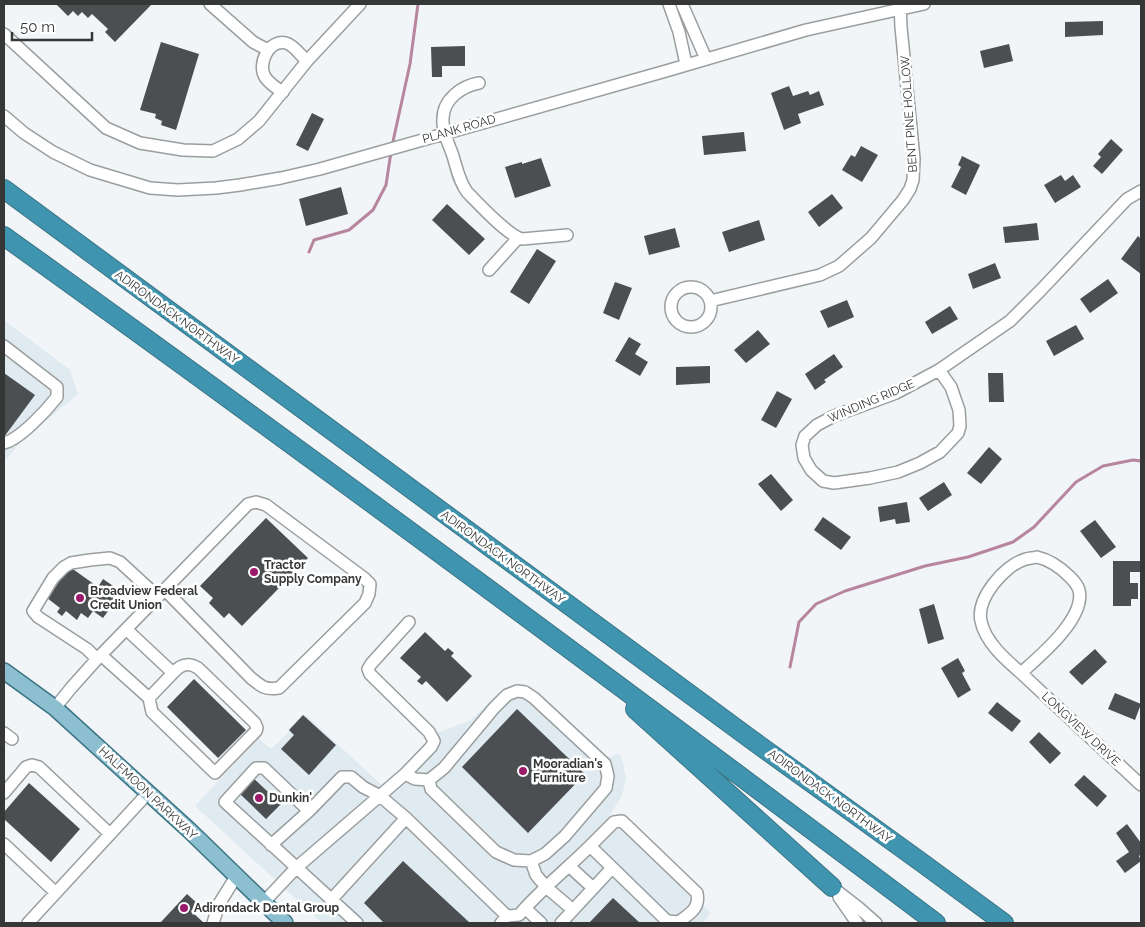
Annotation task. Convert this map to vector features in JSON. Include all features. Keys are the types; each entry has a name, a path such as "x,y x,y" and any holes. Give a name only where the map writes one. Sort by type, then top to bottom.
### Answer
{"highway":[{"name":"ADIRONDACK NORTHWAY","path":"4,189 736,729 1004,923"},
{"path":"4,236 152,342 552,636 936,923"},
{"path":"552,636 832,887"}],"main road":[{"name":"HALFMOON PARKWAY","path":"4,671 56,708 237,875 285,923"}],"street":[{"path":"210,4 253,42 268,50"},
{"path":"4,34 106,128 140,142 183,150 213,151 238,139 259,121 306,61 360,4"},
{"path":"669,4 679,32 686,64"},
{"path":"682,4 706,59"},
{"name":"PLANK ROAD","path":"4,116 24,133 53,152 90,170 150,188 178,190 224,187 281,178 320,169 806,30 901,6 924,4"},
{"name":"BENT PINE HOLLOW","path":"710,301 820,275 840,266 871,238 903,200 913,180 914,159 901,6"},
{"path":"283,92 271,84 262,70 263,61 268,50 280,43 286,43 306,61"},
{"path":"479,84 469,85 454,95 448,102 442,118 445,134 462,185 507,230 518,238 567,235"},
{"name":"WINDING RIDGE","path":"939,370 951,387 959,410 960,426 958,432 940,452 898,472 870,478 834,482 823,481 811,470 804,458 802,445 805,436 817,424 896,393 939,370 1010,321 1127,200 1141,192"},
{"path":"489,270 518,238"},
{"path":"4,346 57,387 57,397 48,409 21,434 4,443"},
{"path":"56,708 99,657 161,594 248,504 256,502 266,505 370,584 369,594 364,603 279,688 268,690 251,678 161,594 120,562 110,558 72,563 64,567 53,578 33,610 38,617 99,657 149,698 152,712 215,773 256,731 257,725 195,666 190,664 182,665 149,698"},
{"name":"LONGVIEW DRIVE","path":"1021,673 1048,649 1061,634 1076,612 1079,600 1079,589 1064,571 1047,560 1037,557 1024,559 1005,571 996,580 985,598 980,612 981,622 998,652 1021,673 1139,777"},
{"path":"264,902 296,868 406,774 431,747 434,741 429,732 370,674 368,669 409,622"},
{"path":"126,629 173,673"},
{"path":"406,774 415,778 429,780 444,768 494,708 507,695 517,691 525,692 534,698 605,764 608,776 606,788 565,836 545,854 531,861 514,860 496,852 431,789 429,780"},
{"path":"4,793 26,767 32,765 39,768 110,834"},
{"path":"309,811 264,768 256,768 225,802 357,923"},
{"path":"271,845 309,811 342,777 351,777 363,787 380,796 406,818 504,919 519,915 614,822 622,821 697,893 698,901 695,909 673,922 590,846"},
{"path":"28,923 148,793"},
{"path":"330,900 406,818"},
{"path":"4,844 56,893"},
{"path":"531,861 536,875 546,887 573,910"},
{"path":"569,866 593,888"},
{"path":"561,923 612,868"},
{"path":"213,923 219,904 237,875"},
{"path":"832,887 856,923"},
{"path":"832,887 876,923"},
{"path":"525,908 541,923"}],"shaded area":[{"path":"4,320 70,370 78,394 20,443 4,462"},
{"path":"515,687 531,689 544,698 609,758 618,753 622,758 626,778 622,796 609,816 711,913 703,923 322,923 195,806 258,738 271,749 306,715 383,786 439,732 471,720 497,694"}],"building":[{"path":"56,4 152,4 115,42 105,32 108,29 92,14 88,18 82,12 78,16 73,11 68,16"},
{"path":"1103,21 1103,35 1065,37 1065,22"},
{"path":"161,42 199,54 176,130 161,125 162,121 155,118 156,114 140,110"},
{"path":"1009,44 1013,61 984,68 980,51"},
{"path":"465,46 465,66 442,66 442,77 432,77 431,47"},
{"path":"789,86 793,96 808,91 810,95 819,91 824,105 798,114 801,123 784,130 771,93"},
{"path":"312,113 324,119 308,151 296,145"},
{"path":"744,132 746,151 704,155 702,136"},
{"path":"1111,139 1123,150 1102,174 1093,166 1101,157 1098,154"},
{"path":"861,146 878,155 862,182 842,170 851,155 855,157"},
{"path":"962,156 980,165 966,195 951,187 961,167 958,165"},
{"path":"541,158 551,186 515,198 505,167"},
{"path":"1061,175 1065,181 1073,175 1081,187 1055,203 1044,185"},
{"path":"341,187 348,214 306,226 299,199"},
{"path":"832,194 843,208 819,227 808,212"},
{"path":"447,204 485,239 469,255 432,220"},
{"path":"759,220 765,240 729,252 722,232"},
{"path":"1037,223 1039,240 1005,243 1003,227"},
{"path":"675,228 680,247 649,255 644,236"},
{"path":"1138,236 1141,239 1141,274 1121,259"},
{"path":"537,249 556,261 529,304 510,292"},
{"path":"995,263 1001,278 973,289 968,274"},
{"path":"1108,279 1118,293 1090,313 1080,299"},
{"path":"615,282 632,288 619,320 603,313"},
{"path":"847,300 854,317 828,328 820,311"},
{"path":"950,306 958,319 932,334 925,322"},
{"path":"1076,325 1084,339 1054,356 1046,341"},
{"path":"758,330 770,344 746,363 734,350"},
{"path":"629,337 641,344 635,354 648,362 640,376 615,361"},
{"path":"834,354 843,367 824,380 826,382 815,390 805,374"},
{"path":"710,366 710,383 676,385 676,367"},
{"path":"4,373 35,395 4,437"},
{"path":"988,373 1003,373 1004,402 989,402"},
{"path":"777,391 792,399 776,428 761,420"},
{"path":"989,447 1002,459 981,484 967,473"},
{"path":"771,474 793,500 781,511 758,484"},
{"path":"944,482 952,495 928,511 919,498"},
{"path":"907,502 910,522 896,524 895,519 880,522 878,507"},
{"path":"823,517 851,537 841,550 814,530"},
{"name":"Tractor Supply Company","path":"266,518 308,558 242,626 229,613 224,618 209,603 213,598 200,586"},
{"path":"1095,520 1116,547 1101,558 1080,531"},
{"path":"1113,561 1141,561 1141,572 1130,572 1130,583 1138,583 1138,599 1131,599 1131,606 1113,606"},
{"path":"70,567 98,587 103,579 122,592 103,618 93,611 88,618 81,613 77,620 66,611 62,616 57,612 60,608 47,598"},
{"path":"934,604 944,639 928,644 919,609"},
{"path":"425,632 445,651 448,648 454,653 451,656 472,676 447,702 426,681 422,685 417,681 421,677 400,658"},
{"path":"1095,649 1107,662 1082,685 1069,672"},
{"path":"958,658 965,671 962,673 971,690 958,698 941,668"},
{"path":"194,679 246,730 218,758 167,707"},
{"path":"1115,693 1141,704 1135,720 1108,709"},
{"path":"997,702 1021,721 1012,732 988,713"},
{"name":"Mooradian's Furniture","path":"517,709 585,774 528,833 462,767"},
{"path":"303,715 336,745 309,775 281,749 294,735 289,730"},
{"path":"1039,732 1061,753 1050,764 1029,742"},
{"path":"1084,775 1107,796 1097,807 1074,785"},
{"name":"Dunkin'","path":"252,777 281,804 266,819 238,792"},
{"path":"29,783 80,829 51,862 4,819 4,812"},
{"path":"1127,824 1141,843 1141,854 1139,856 1141,861 1125,873 1116,861 1129,852 1116,833"},
{"path":"403,861 470,923 382,923 364,903"},
{"name":"Adirondack Dental Group","path":"187,894 198,904 191,911 204,923 160,923"},
{"path":"613,898 640,923 589,923"}],"waterway":[{"path":"392,146 410,64 418,4"},
{"path":"309,252 314,240 349,230 373,210 386,185 391,152"},
{"path":"790,667 799,622 816,604 845,591 925,566 968,557 1013,542 1034,527 1076,482 1103,466 1133,460 1141,461"}],"place":[{"name":"Tractor Supply Company","path":"254,572"},
{"name":"Broadview Federal Credit Union","path":"80,598"},
{"name":"Mooradian's Furniture","path":"523,771"},
{"name":"Dunkin'","path":"259,798"},
{"name":"Adirondack Dental Group","path":"184,908"}]}
